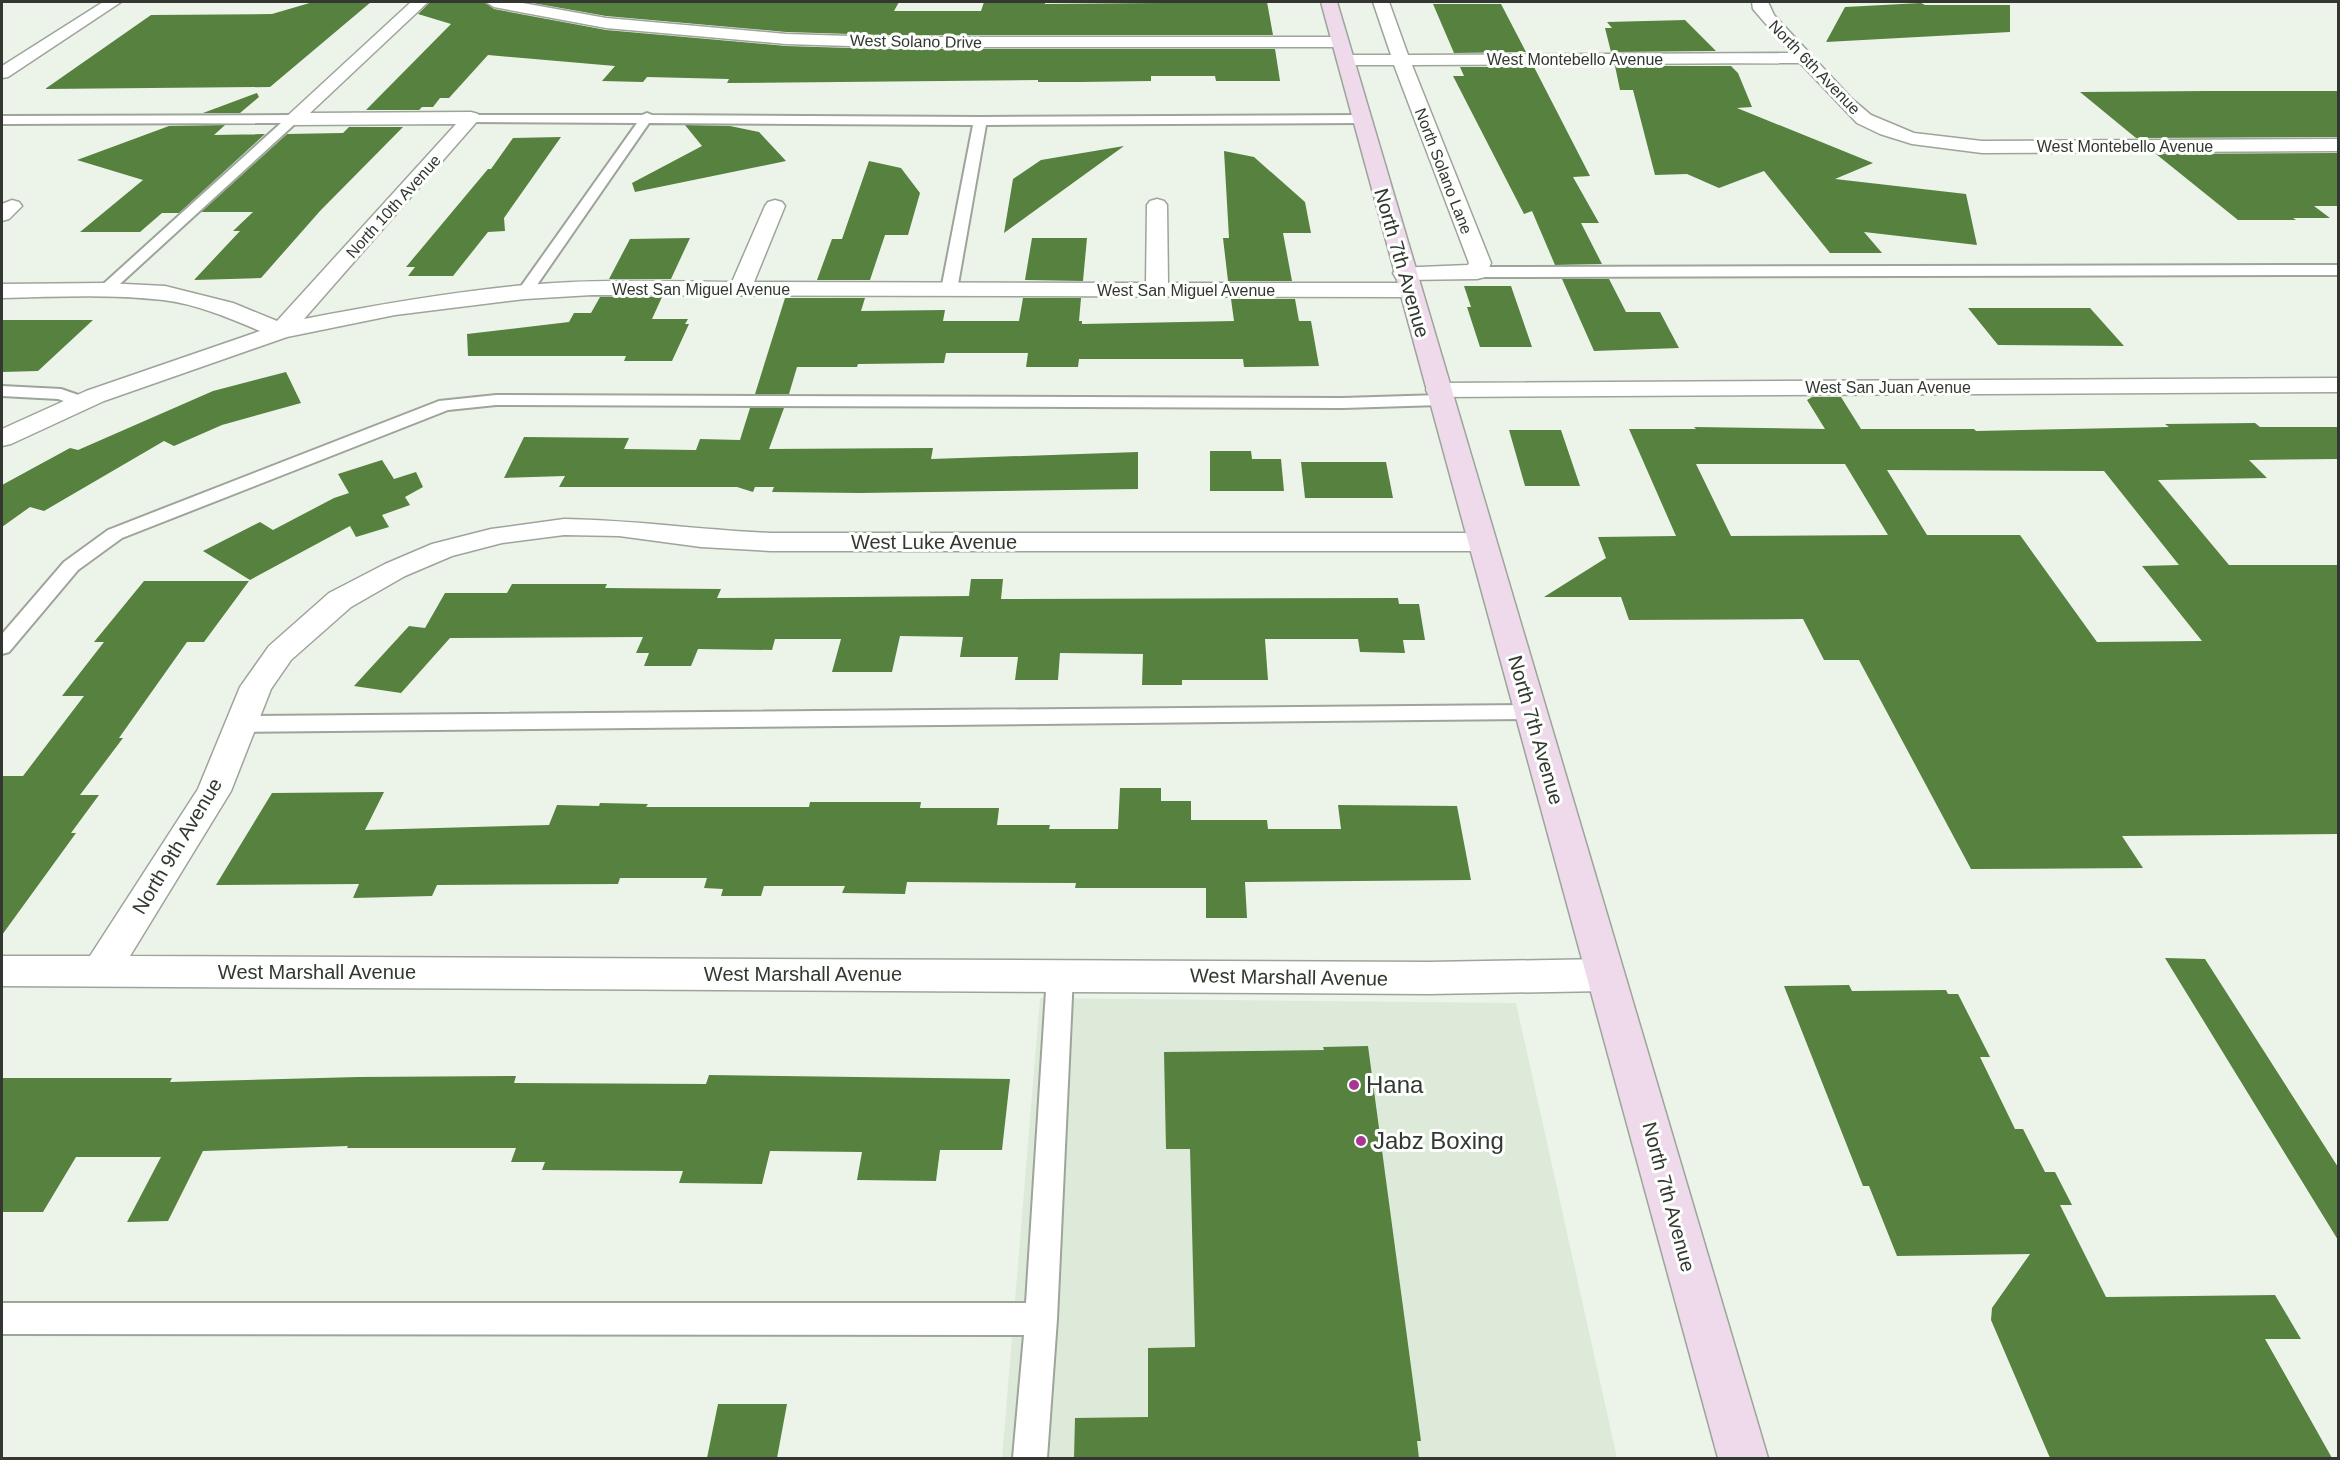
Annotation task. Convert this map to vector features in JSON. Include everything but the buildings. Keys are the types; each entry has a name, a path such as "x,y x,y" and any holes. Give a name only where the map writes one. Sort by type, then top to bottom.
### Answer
{"main road":[{"name":"North 7th Avenue","path":"1329,2 1743,1458"}],"street":[{"path":"2,73 113,2"},
{"path":"293,119 420,2"},
{"name":"West Solano Drive","path":"494,2 606,22 786,39 1343,51"},
{"name":"North Solano Lane","path":"1381,2 1401,60 1480,263 1477,272"},
{"name":"North 6th Avenue","path":"1760,2 1761,9 1846,103 1864,119 1912,138"},
{"name":"West Montebello Avenue","path":"1343,51 1401,60 1805,58"},
{"path":"293,119 471,118"},
{"name":"North 10th Avenue","path":"2,438 81,402 281,331 471,118"},
{"name":"West Montebello Avenue","path":"1912,138 1982,147 2338,145"},
{"path":"1157,205 1157,290"},
{"path":"740,289 775,206"},
{"path":"1407,281 1477,272"},
{"name":"West San Miguel Avenue","path":"281,331 395,308 525,292 592,288 1157,290 1407,281"},
{"path":"2,291 105,290 165,293 225,308 281,331"},
{"name":"West San Juan Avenue","path":"1439,395 2338,385"},
{"name":"West Luke Avenue","path":"395,570 442,550 501,535 564,527 619,528 701,538 771,542 1481,542"},
{"name":"North 9th Avenue","path":"100,972 214,791 256,687 280,653 340,600 395,570"},
{"name":"West Marshall Avenue","path":"2,971 1417,978 1605,975"}],"lane":[{"path":"471,118 647,117 980,121 1362,119"},
{"path":"525,292 647,117"},
{"path":"2,120 293,119"},
{"path":"105,290 293,119"},
{"path":"948,290 980,121"},
{"path":"1477,272 2338,270"},
{"path":"2,391 61,394 81,402"},
{"path":"2,647 71,566 115,534 445,405 496,400 1343,403 1439,395"},
{"path":"241,724 1530,712"},
{"path":"1030,1458 1041,1319 1060,975"},
{"path":"2,1319 1041,1319"}],"shaded area":[{"path":"1040,998 1516,1003 1617,1458 1002,1458"}],"place":[{"name":"Hana","path":"1354,1085"},
{"name":"Jabz Boxing","path":"1361,1141"}]}
